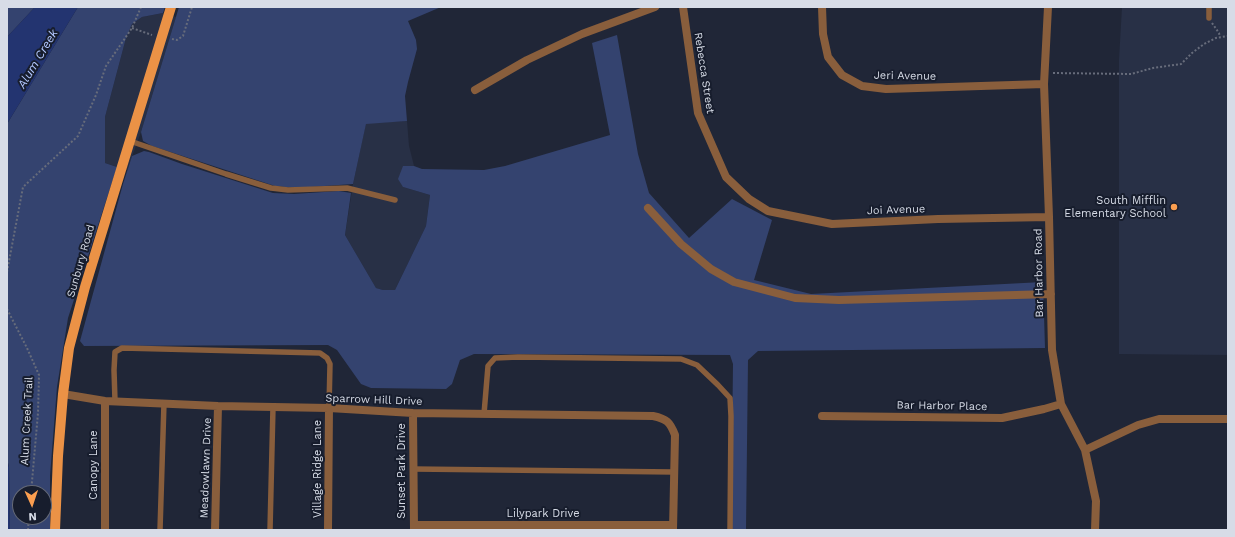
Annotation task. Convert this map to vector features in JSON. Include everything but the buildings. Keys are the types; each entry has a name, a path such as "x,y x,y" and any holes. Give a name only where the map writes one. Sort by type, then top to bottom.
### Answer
{"main road":[{"name":"Sunbury Road","path":"55,530 58,456 63,394 69,348 83,295 171,7"}],"street":[{"path":"475,90 526,60 582,34 655,7"},
{"name":"Rebecca Street","path":"683,7 698,113 726,177 749,199"},
{"name":"Jeri Avenue","path":"822,7 823,34 828,56 842,75 862,86 886,89 1044,84"},
{"name":"Bar Harbor Road","path":"1048,7 1044,84 1052,350 1060,404 1085,450 1096,501 1096,530"},
{"name":"Joi Avenue","path":"749,199 768,211 832,224 938,219 1049,217"},
{"path":"648,208 681,244 710,269 734,282 795,298 839,300 1051,294"},
{"name":"Sparrow Hill Drive","path":"63,394 105,401 218,406 329,408 413,413 653,416 663,418 671,425 675,435 674,472"},
{"name":"Canopy Lane","path":"105,401 105,530"},
{"name":"Bar Harbor Place","path":"822,416 1002,418 1044,410 1060,404"},
{"name":"Meadowlawn Drive","path":"215,530 218,406"},
{"name":"Village Ridge Lane","path":"328,530 329,408"},
{"name":"Sunset Park Drive","path":"413,413 414,528"},
{"path":"1085,450 1138,425 1159,419 1228,419"},
{"path":"673,527 674,472"},
{"name":"Lilypark Drive","path":"414,528 673,527"}],"lane":[{"path":"1209,7 1209,18"},
{"path":"130,141 271,188 288,190 347,188 395,200"},
{"path":"115,401 115,352 122,348 320,353 327,358 330,364 329,408"},
{"path":"484,414 488,366 495,358 681,359 697,365 730,398 730,530"},
{"path":"160,530 164,403"},
{"path":"270,530 273,407"},
{"path":"413,469 674,472"}],"path":[{"path":"7,272 23,187 78,136 96,95 106,66 132,28 141,7"},
{"path":"132,28 161,38 178,40 183,36 192,7"},
{"path":"1209,18 1219,33 1220,38"},
{"path":"1044,73 1131,74 1153,68 1181,64 1204,44 1228,36"},
{"name":"Alum Creek Trail","path":"7,309 28,348 39,375 38,413 32,485"}],"shaded area":[{"path":"7,7 35,7 7,37"},
{"path":"78,7 165,7 163,13 142,17 132,24 126,38 105,117 105,163 117,167 68,318 57,387 50,485 12,485 12,525 50,525 50,530 10,530 9,467 7,459 7,124"},
{"path":"179,7 441,7 408,21 416,40 417,49 405,96 407,121 366,124 353,184 296,188 275,186 152,146 143,141 141,132"},
{"name":"South Mifflin Elementary School","path":"1122,7 1228,7 1228,355 1119,354 1119,60"},
{"path":"163,13 176,17 141,132 127,170 105,163 105,117 126,38 132,24 142,17"},
{"path":"617,35 638,154 649,193 689,238 732,199 772,220 754,280 811,294 1043,282 1045,348 758,351 748,360 746,530 731,530 733,364 730,355 474,354 460,360 452,384 446,389 371,388 361,384 337,350 328,345 84,346 80,341 132,156 144,151 149,152 273,193 294,194 339,191 351,193 345,235 376,288 383,290 395,290 426,226 430,195 403,187 398,179 403,166 414,166 422,169 484,170 505,166 610,135 592,43"},
{"path":"407,121 409,146 414,166 403,166 403,187 430,195 426,226 395,290 383,290 376,288 345,235 353,184 366,123"}],"water":[{"name":"Alum Creek","path":"35,7 78,7 7,124 7,37"},
{"path":"7,459 9,467 10,530 7,530"}],"place":[{"name":"South Mifflin Elementary School","path":"1174,207"}]}
